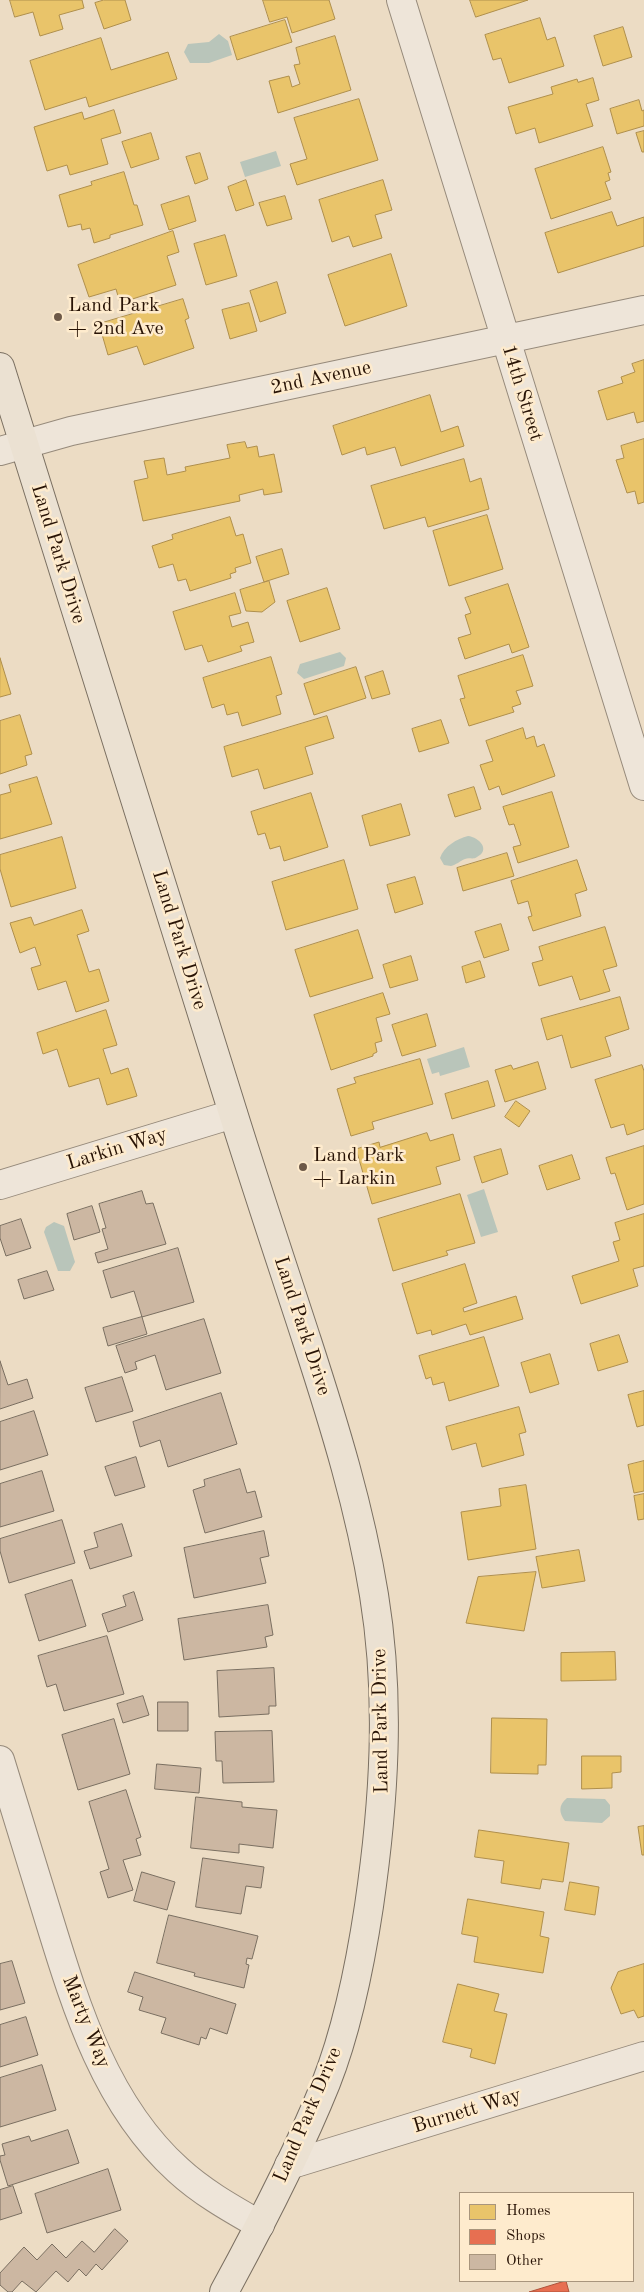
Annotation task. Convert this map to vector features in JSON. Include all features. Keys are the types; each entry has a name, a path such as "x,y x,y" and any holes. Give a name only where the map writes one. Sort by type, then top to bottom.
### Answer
{"main road":[{"name":"Land Park Drive","path":"0,367 12,447 234,1114 333,1422 354,1496 374,1593 382,1659 385,1760 380,1833 353,1996 327,2079 260,2225 224,2292"}],"street":[{"name":"14th Street","path":"401,0 644,786"},
{"name":"2nd Avenue","path":"12,447 71,431 644,310"},
{"name":"Larkin Way","path":"0,1185 234,1114"},
{"name":"Marty Way","path":"0,1760 76,2003 91,2044 109,2079 148,2138 178,2170 218,2201 260,2225"},
{"name":"Burnett Way","path":"289,2165 644,2056"}],"shaded area":[{"path":"219,34 228,41 232,55 209,63 190,63 184,52 188,44 209,42"},
{"path":"276,151 281,166 245,177 240,162"},
{"path":"340,652 346,658 344,666 304,679 297,673 300,664"},
{"path":"468,836 482,844 483,851 481,854 476,858 468,858 451,866 444,865 440,858 445,850 455,841"},
{"path":"464,1047 470,1067 440,1076 439,1072 432,1074 427,1059"},
{"path":"484,1189 498,1232 481,1237 467,1195"},
{"path":"54,1222 64,1226 75,1262 70,1271 58,1271 44,1232 46,1227"},
{"path":"567,1798 605,1799 610,1805 610,1816 602,1823 565,1821 560,1809 562,1803"}],"building: Homes":[{"path":"10,0 82,0 84,8 59,15 63,29 40,36 33,12 15,17"},
{"path":"104,0 125,0 131,20 104,29 95,3"},
{"path":"263,0 329,0 335,19 292,33 287,17 270,22"},
{"path":"470,0 528,0 476,17"},
{"path":"540,18 547,40 555,37 564,66 509,83 501,58 493,60 485,35"},
{"path":"285,20 292,42 237,60 230,37"},
{"path":"623,27 632,57 603,66 594,36"},
{"path":"335,36 351,90 278,113 269,81 289,76 292,87 300,84 294,65 300,64 296,48"},
{"path":"101,38 111,70 168,52 177,79 89,107 86,97 45,110 30,61"},
{"path":"593,78 599,100 586,104 593,126 539,143 535,128 516,134 508,107 553,94 551,87 577,79 578,82"},
{"path":"359,99 378,160 297,185 290,164 307,159 294,118"},
{"path":"639,100 642,111 644,110 644,126 617,134 610,109"},
{"path":"114,110 121,133 101,139 108,164 70,175 67,165 47,171 34,127 82,112 84,119"},
{"path":"644,131 644,152 642,152 636,133"},
{"path":"151,133 159,159 131,168 122,142"},
{"path":"603,147 611,172 608,173 610,180 605,182 611,199 551,219 535,169"},
{"path":"200,153 208,179 195,184 186,157"},
{"path":"124,172 134,205 137,205 143,225 110,235 110,238 94,243 90,228 82,230 81,224 68,227 59,195 92,185 91,182"},
{"path":"246,180 254,205 236,211 228,187"},
{"path":"383,180 392,210 375,215 382,238 353,247 349,236 332,242 319,200"},
{"path":"189,196 196,221 169,230 161,205"},
{"path":"285,196 292,219 267,226 259,203"},
{"path":"612,212 617,226 644,217 644,246 558,273 545,233"},
{"path":"173,231 179,252 167,256 176,285 120,303 116,289 89,297 78,265"},
{"path":"225,235 237,276 206,285 194,244"},
{"path":"391,254 407,306 345,326 328,275"},
{"path":"277,282 286,313 260,322 250,291"},
{"path":"183,299 189,318 185,320 194,348 144,365 137,346 108,355 99,324"},
{"path":"249,303 257,331 230,339 222,310"},
{"path":"644,360 644,421 637,423 634,412 607,420 598,391 623,383 621,377 635,372 632,364"},
{"path":"430,395 441,432 458,426 464,446 401,466 395,447 367,455 365,447 342,455 333,426"},
{"path":"644,439 644,502 638,504 635,491 627,493 616,460 624,458 621,446"},
{"path":"245,442 247,448 257,446 259,457 274,454 282,492 264,495 263,489 239,495 240,501 143,521 134,481 148,478 144,461 164,458 167,475 186,471 185,467 230,458 227,445"},
{"path":"464,459 470,482 481,478 489,509 428,527 425,517 384,529 371,486"},
{"path":"487,515 503,569 449,586 433,531"},
{"path":"230,517 236,536 243,534 251,563 235,568 236,572 230,574 231,578 190,591 186,579 178,581 173,564 159,568 152,546 173,539 172,535"},
{"path":"282,549 289,574 264,582 256,557"},
{"path":"269,581 275,602 262,612 246,611 240,590"},
{"path":"508,584 529,647 512,653 509,644 465,659 458,638 471,634 465,615 471,613 465,598"},
{"path":"327,588 340,629 300,642 287,601"},
{"path":"235,593 241,613 229,616 232,627 248,622 254,642 240,646 242,651 208,662 202,645 185,650 173,612"},
{"path":"523,655 533,686 516,691 521,704 512,707 514,712 469,726 460,699 465,698 458,676"},
{"path":"271,657 282,694 276,696 281,714 242,726 238,712 227,715 224,704 212,708 203,678"},
{"path":"0,658 11,694 0,697"},
{"path":"356,667 366,698 314,715 304,684"},
{"path":"383,671 390,694 372,699 365,677"},
{"path":"20,715 32,754 25,756 27,765 0,774 0,721"},
{"path":"327,716 334,738 305,747 313,774 264,789 258,769 232,777 224,747"},
{"path":"441,720 449,743 419,752 412,729"},
{"path":"523,728 526,739 534,736 537,747 544,744 555,776 502,795 499,786 489,790 480,765 493,761 486,741"},
{"path":"37,777 52,824 0,839 0,795 11,792 9,785"},
{"path":"474,787 481,809 455,817 448,795"},
{"path":"552,792 569,847 518,863 513,847 521,845 514,824 509,825 503,807"},
{"path":"311,793 328,847 284,861 280,846 270,849 265,833 258,835 251,812"},
{"path":"401,804 410,835 370,846 362,816"},
{"path":"62,837 76,888 11,907 0,869 0,855"},
{"path":"507,853 514,876 463,891 457,868"},
{"path":"344,860 358,909 286,930 272,882"},
{"path":"577,860 587,890 575,894 581,916 533,931 528,917 532,916 528,901 518,904 511,881"},
{"path":"415,877 423,904 395,913 387,885"},
{"path":"82,910 89,931 77,935 89,972 99,969 109,1001 76,1012 66,981 38,990 31,968 41,965 35,947 20,953 10,923 31,917 34,925"},
{"path":"501,924 509,950 484,958 475,932"},
{"path":"605,927 617,966 603,970 610,991 580,1000 572,976 539,986 532,963 543,960 539,947"},
{"path":"358,930 373,978 310,997 295,950"},
{"path":"411,956 418,980 390,988 383,965"},
{"path":"480,961 485,977 466,983 462,967"},
{"path":"383,993 390,1014 376,1018 382,1041 375,1043 377,1052 373,1056 331,1070 314,1015"},
{"path":"620,997 629,1029 605,1037 611,1056 571,1068 562,1035 547,1040 541,1019"},
{"path":"106,1010 117,1045 103,1049 111,1074 128,1068 137,1096 107,1105 99,1078 69,1087 57,1049 43,1054 37,1033"},
{"path":"427,1014 436,1046 402,1056 392,1025"},
{"path":"420,1059 433,1104 372,1122 374,1129 351,1136 337,1089 356,1083 354,1078"},
{"path":"538,1062 546,1089 505,1102 495,1070 511,1065 513,1069"},
{"path":"642,1065 644,1071 644,1129 627,1135 624,1124 611,1128 595,1080"},
{"path":"488,1081 495,1106 452,1119 445,1094"},
{"path":"516,1101 530,1111 519,1127 505,1117"},
{"path":"427,1133 430,1141 453,1134 460,1160 436,1167 441,1184 372,1204 356,1149 379,1142 380,1147"},
{"path":"644,1146 644,1204 627,1210 615,1173 611,1174 606,1158"},
{"path":"501,1149 508,1174 482,1183 474,1157"},
{"path":"572,1155 580,1179 547,1190 539,1166"},
{"path":"460,1194 475,1243 446,1251 448,1255 393,1271 378,1219"},
{"path":"644,1214 644,1266 633,1269 638,1286 581,1304 572,1276 619,1261 613,1242 620,1240 615,1223"},
{"path":"465,1264 477,1303 463,1308 464,1312 516,1296 523,1319 470,1335 466,1324 432,1335 431,1330 417,1334 402,1284"},
{"path":"619,1335 628,1362 598,1371 590,1344"},
{"path":"484,1337 499,1386 449,1401 444,1382 433,1385 431,1377 426,1379 419,1356"},
{"path":"550,1354 559,1384 530,1393 521,1363"},
{"path":"644,1391 644,1425 637,1427 628,1395"},
{"path":"519,1407 526,1432 519,1434 524,1455 482,1467 476,1443 452,1450 446,1427"},
{"path":"644,1461 644,1491 634,1493 628,1465"},
{"path":"526,1485 536,1549 468,1560 461,1512 501,1506 499,1489"},
{"path":"644,1494 644,1519 638,1520 634,1496"},
{"path":"579,1550 585,1581 542,1588 536,1557"},
{"path":"536,1572 524,1631 466,1623 478,1577"},
{"path":"615,1652 616,1680 561,1681 561,1653"},
{"path":"492,1718 547,1719 546,1765 538,1765 538,1774 491,1773"},
{"path":"582,1756 621,1756 621,1772 612,1773 612,1788 582,1789"},
{"path":"644,1826 644,1855 642,1855 638,1827"},
{"path":"479,1830 569,1843 563,1882 542,1879 540,1889 501,1883 504,1861 475,1857"},
{"path":"570,1882 599,1887 595,1915 565,1910"},
{"path":"468,1899 544,1912 540,1936 549,1938 543,1973 474,1962 478,1937 462,1934"},
{"path":"644,1964 644,2016 638,2018 634,2010 621,2014 611,1988 618,1972"},
{"path":"458,1984 499,1994 494,2011 507,2014 495,2064 470,2057 472,2049 443,2042"}],"building: Shops":[{"path":"566,2282 569,2292 529,2292"}],"building: Other":[{"path":"142,1191 146,1204 153,1203 166,1244 98,1263 95,1253 108,1249 102,1229 106,1228 99,1204"},
{"path":"92,1206 100,1232 74,1240 67,1214"},
{"path":"21,1219 31,1248 6,1256 0,1238 0,1226"},
{"path":"178,1248 194,1302 142,1317 134,1291 111,1298 103,1271"},
{"path":"47,1271 54,1290 24,1299 18,1280"},
{"path":"142,1317 147,1334 108,1346 103,1328"},
{"path":"204,1319 221,1373 166,1390 155,1355 135,1362 137,1369 125,1373 116,1346"},
{"path":"0,1361 8,1385 27,1379 33,1398 0,1409"},
{"path":"122,1377 133,1411 96,1422 85,1388"},
{"path":"221,1393 237,1444 168,1467 160,1440 140,1447 133,1422"},
{"path":"34,1411 48,1455 0,1470 0,1422"},
{"path":"136,1457 145,1487 115,1496 105,1467"},
{"path":"240,1469 247,1493 255,1491 262,1517 205,1533 193,1490 205,1486 204,1480"},
{"path":"42,1471 54,1511 0,1527 0,1484"},
{"path":"62,1520 75,1563 9,1583 0,1551 0,1539"},
{"path":"122,1524 132,1556 90,1569 84,1551 98,1547 94,1533"},
{"path":"264,1531 269,1556 260,1558 266,1583 194,1598 184,1548"},
{"path":"72,1580 86,1626 39,1641 25,1595"},
{"path":"134,1592 143,1620 108,1632 102,1614 126,1606 123,1596"},
{"path":"268,1605 273,1635 265,1637 267,1647 184,1660 178,1619"},
{"path":"107,1636 124,1694 64,1711 56,1684 47,1687 38,1656"},
{"path":"274,1668 276,1706 269,1706 269,1714 219,1717 217,1671"},
{"path":"143,1696 149,1715 123,1723 117,1704"},
{"path":"158,1702 188,1702 188,1731 158,1731"},
{"path":"114,1719 130,1774 78,1790 62,1735"},
{"path":"272,1731 274,1782 223,1783 222,1761 216,1761 215,1732"},
{"path":"157,1764 201,1768 199,1793 155,1789"},
{"path":"126,1790 141,1837 136,1839 141,1855 123,1860 133,1890 108,1898 100,1872 109,1869 89,1802"},
{"path":"196,1797 242,1802 242,1807 277,1810 273,1848 239,1844 239,1853 191,1848"},
{"path":"203,1858 264,1867 261,1888 246,1886 241,1914 196,1907"},
{"path":"142,1872 175,1882 167,1910 134,1901"},
{"path":"169,1915 258,1936 252,1959 247,1958 246,1964 249,1965 244,1988 194,1976 195,1973 157,1963"},
{"path":"12,1961 25,2003 0,2010 0,1964"},
{"path":"135,1972 236,2004 227,2034 210,2028 206,2039 201,2037 199,2045 161,2033 166,2018 139,2010 143,1997 128,1992"},
{"path":"26,2017 38,2055 0,2067 0,2025"},
{"path":"42,2065 56,2110 0,2127 0,2078"},
{"path":"68,2130 79,2163 8,2186 0,2160 0,2156 5,2155 2,2144 29,2136 31,2141"},
{"path":"108,2169 121,2210 47,2233 35,2194"},
{"path":"13,2186 22,2213 0,2220 0,2190"},
{"path":"115,2229 128,2241 102,2270 96,2264 86,2276 79,2269 68,2282 56,2271 36,2292 22,2281 12,2292 8,2292 0,2285 0,2273 24,2247 37,2260 52,2244 66,2258 82,2241 94,2252"}],"place":[{"name":"Land Park + 2nd Ave","path":"58,317"},
{"name":"Land Park + Larkin","path":"303,1167"}]}
